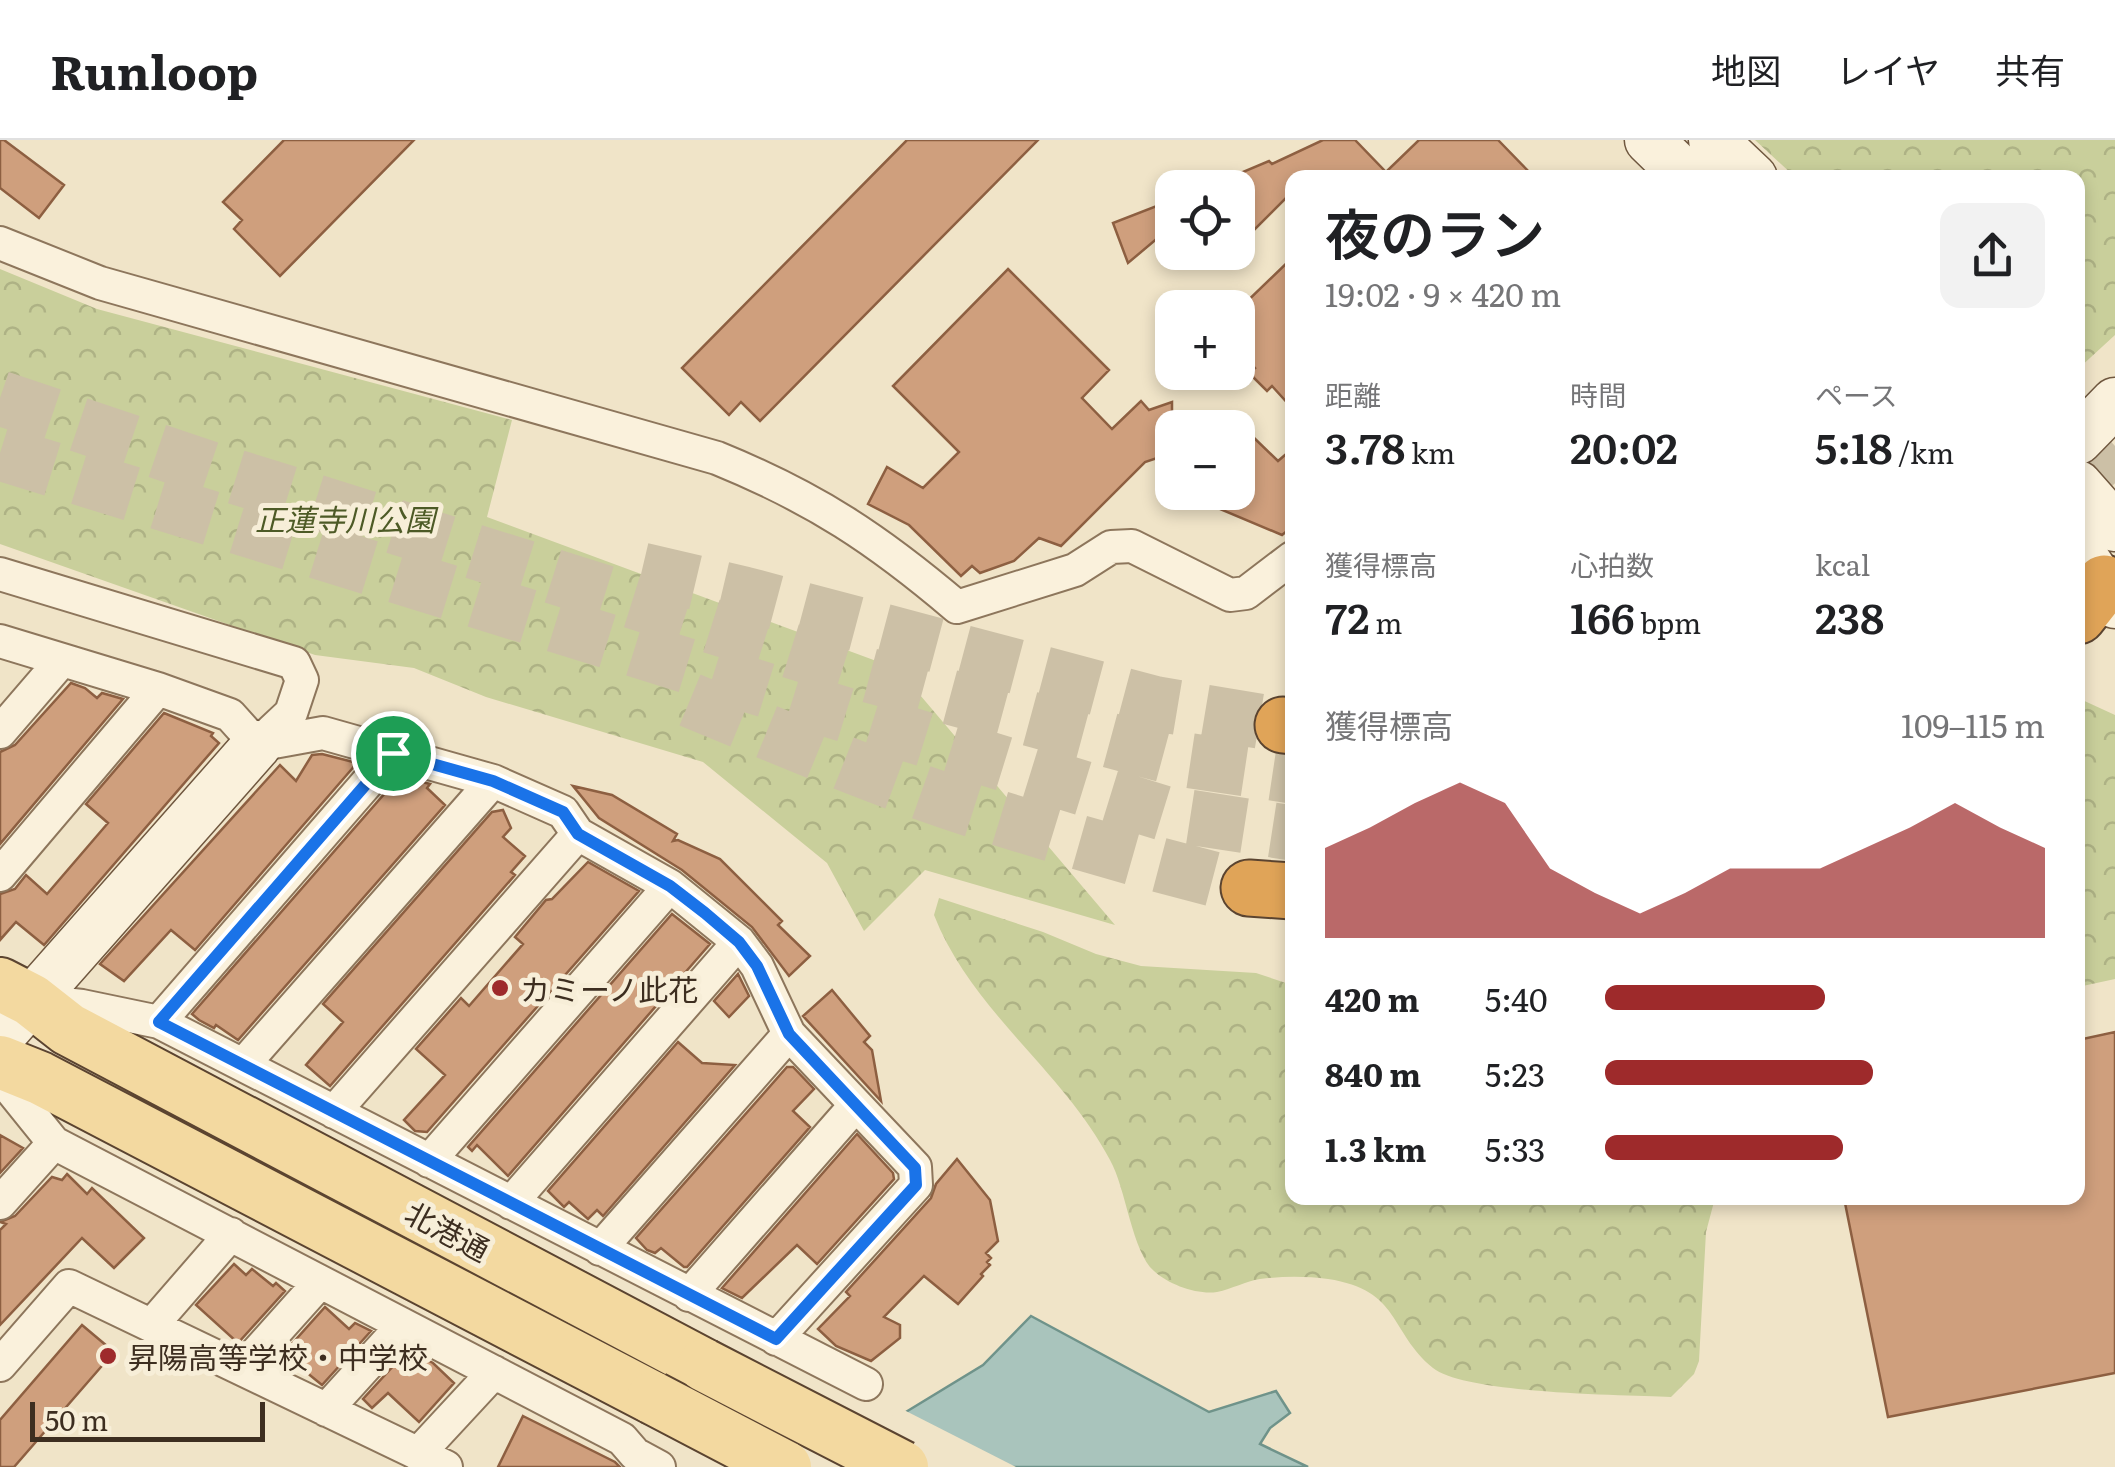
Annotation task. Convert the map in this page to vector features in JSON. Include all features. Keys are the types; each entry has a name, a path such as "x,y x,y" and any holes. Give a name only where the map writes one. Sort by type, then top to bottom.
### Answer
{"main road":[{"name":"北港通","path":"10,1007 68,1029 902,1467"},
{"name":"北港通","path":"0,1062 40,1078 785,1467"}],"street":[{"path":"1649,140 1724,170"},
{"path":"0,243 100,284 717,458 808,498 898,557 957,607 1075,570 1111,548 1132,546 1230,595 1246,592 1285,563"},
{"path":"2085,433 2115,402"},
{"path":"2085,492 2115,528"},
{"path":"0,574 294,663 302,680 295,704 277,729 257,745 10,1007"},
{"path":"0,641 230,715 257,745"},
{"path":"0,732 62,660"},
{"path":"0,875 158,689"},
{"path":"257,745 323,733 493,781 563,812 578,834 670,886 739,942 757,966 789,1034 915,1168 916,1185 776,1339"},
{"path":"159,1022 393,753"},
{"path":"243,1065 493,781"},
{"path":"334,1112 578,834"},
{"path":"429,1161 670,886"},
{"path":"512,1203 739,942"},
{"path":"10,1007 82,1006 159,1022 866,1384 730,1467"},
{"path":"600,1249 789,1034"},
{"path":"0,1076 54,1143 622,1439 634,1454 659,1467"},
{"path":"689,1295 855,1106"},
{"path":"0,1203 54,1143"},
{"path":"152,1325 230,1234"},
{"path":"242,1369 320,1282"},
{"path":"0,1365 69,1286 432,1460 494,1372"},
{"path":"326,1410 402,1325"}],"green space":[{"path":"1755,140 2115,140 2115,335 2085,363 2085,170 1787,170"},
{"name":"正蓮寺川公園","path":"0,269 97,309 512,420 487,517 898,669 1115,925 925,870 864,931 827,863 703,762 486,697 414,668 315,655 0,544"},
{"path":"2085,701 2115,715 2115,979 2085,985"},
{"path":"939,898 1141,966 1256,973 1285,983 1285,1205 1713,1205 1706,1232 1699,1361 1694,1374 1671,1397 1547,1392 1477,1383 1433,1368 1382,1303 1352,1285 1320,1278 1277,1277 1209,1293 1168,1281 1146,1262 1116,1172 1091,1128 971,982 934,915"}],"water":[{"path":"1031,1316 1209,1412 1276,1391 1290,1413 1270,1428 1260,1444 1308,1467 830,1467 896,1418 983,1365"}],"pier":[{"path":"902,1409 1016,1467 825,1467"}],"building":[{"path":"0,140 64,185 39,218 0,188"},
{"path":"284,140 414,140 280,276 234,229 242,220 223,202"},
{"path":"907,140 1038,140 760,421 741,402 729,415 682,368"},
{"path":"1323,140 1355,140 1384,170 1285,170 1285,199 1255,229 1255,170 1248,170 1269,161 1272,164"},
{"path":"1419,140 1498,140 1527,170 1388,170"},
{"path":"1155,207 1155,240 1128,263 1113,223"},
{"path":"1285,265 1285,400 1272,386 1267,391 1255,379 1255,294"},
{"path":"1008,269 1109,370 1082,398 1112,429 1141,401 1149,410 1172,402 1172,410 1155,410 1155,459 1145,462 1061,546 1039,538 1014,561 980,573 972,566 961,576 909,525 868,504 887,467 923,488 959,452 893,386"},
{"path":"1255,439 1278,461 1285,455 1282,535 1222,510 1255,510"},
{"path":"71,683 97,698 102,693 123,699 0,844 0,752 15,745"},
{"path":"164,713 213,733 211,736 219,743 44,945 16,922 0,940 0,894 15,889 26,875 47,894 108,823 86,804"},
{"path":"312,755 357,763 195,950 171,930 124,981 100,964 280,765 296,781"},
{"path":"400,776 430,784 427,788 445,805 238,1040 216,1025 214,1028 199,1020 192,1014"},
{"path":"573,786 612,795 677,834 673,841 720,859 782,921 778,925 810,956 789,976 752,927 682,870 599,818"},
{"path":"503,810 511,828 503,837 525,856 511,872 515,875 330,1086 306,1065 343,1022 323,1004 492,812"},
{"path":"588,862 639,891 427,1132 415,1131 404,1120 445,1075 416,1049 461,998 469,1006 523,944 515,937 546,900 552,899"},
{"path":"672,914 710,944 508,1176 477,1145 472,1151 468,1147"},
{"path":"738,974 749,996 729,1017 714,1001"},
{"path":"832,990 870,1036 864,1042 872,1050 881,1101 803,1016"},
{"path":"2115,1032 2115,1373 1888,1417 1845,1205 2085,1205 2085,1038"},
{"path":"678,1042 702,1063 735,1065 603,1216 597,1210 588,1219 569,1202 564,1207 548,1191"},
{"path":"787,1067 793,1067 814,1089 793,1111 810,1127 687,1267 661,1248 655,1253 647,1250 636,1238"},
{"path":"857,1134 893,1173 894,1179 817,1264 797,1245 742,1298 722,1288"},
{"path":"0,1135 23,1148 0,1173"},
{"path":"957,1159 990,1200 998,1241 986,1253 991,1258 983,1276 958,1304 924,1276 884,1317 900,1325 900,1338 871,1361 836,1346 818,1329 931,1198 936,1184"},
{"path":"67,1174 87,1194 92,1188 144,1238 114,1268 82,1238 0,1325 0,1230 6,1224 0,1222 15,1216 52,1177 62,1180"},
{"path":"234,1264 246,1275 252,1269 285,1291 238,1343 196,1305"},
{"path":"325,1307 349,1329 355,1323 371,1331 322,1385 282,1355"},
{"path":"82,1325 114,1352 14,1467 0,1467 0,1420"},
{"path":"408,1350 433,1363 454,1383 419,1422 388,1393 372,1408 363,1399"},
{"path":"523,1416 615,1462 620,1467 498,1467"}],"tunnel":[{"path":"0,398 211,469 868,675 1179,759 1285,775"},
{"path":"2085,474 2115,446"},
{"path":"0,453 1163,813 1285,832"},
{"path":"642,570 1157,704 1283,725"},
{"path":"690,700 946,801 1249,888"}],"place":[{"name":"カミーノ此花","path":"500,988"},
{"name":"昇陽高等学校・中学校","path":"108,1356"}],"route":[{"path":"393,753 493,781 563,812 578,834 670,886 705,913 739,942 757,966 789,1034 915,1168 916,1185 776,1339 159,1022 393,753"}]}
